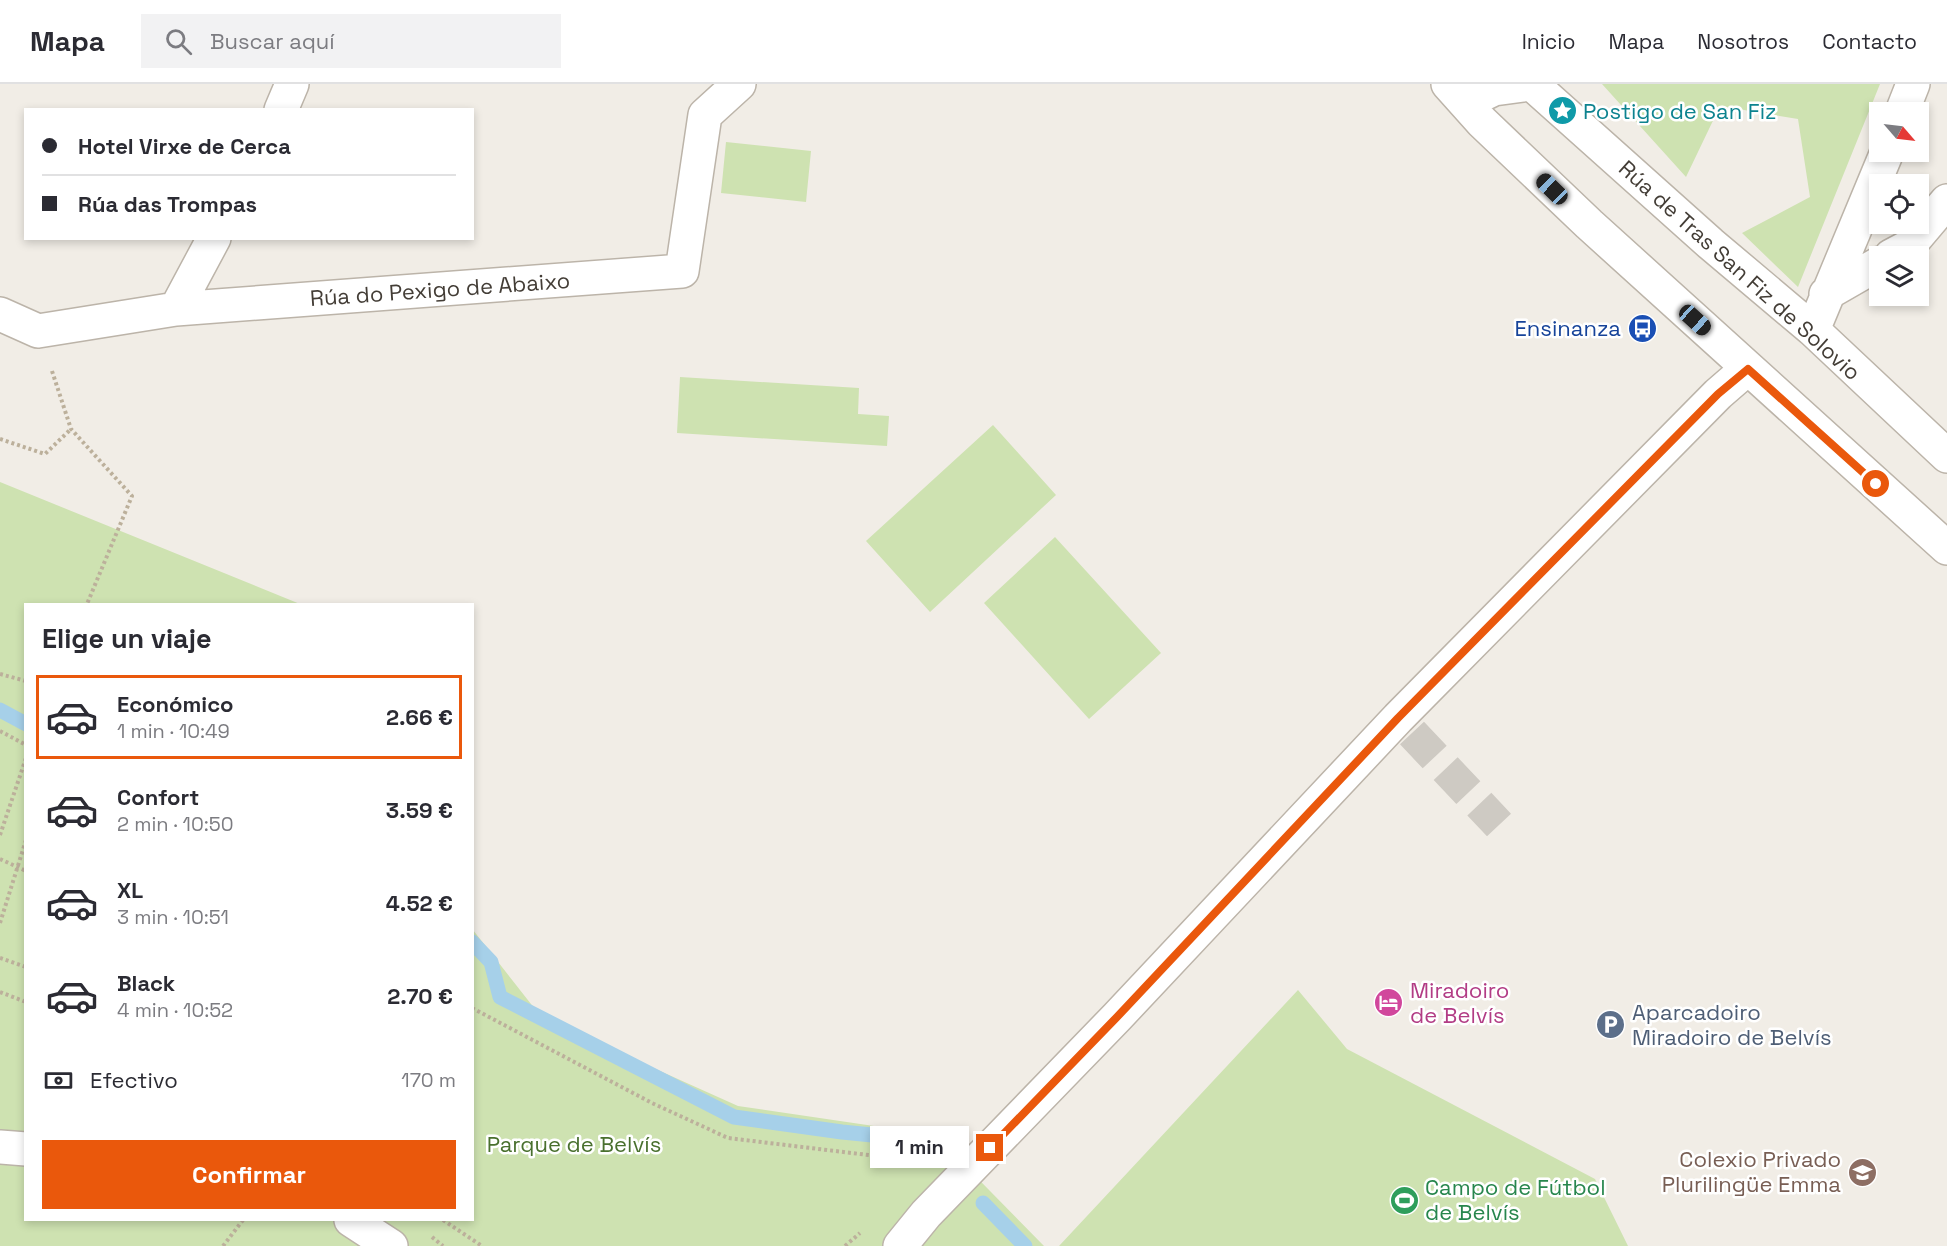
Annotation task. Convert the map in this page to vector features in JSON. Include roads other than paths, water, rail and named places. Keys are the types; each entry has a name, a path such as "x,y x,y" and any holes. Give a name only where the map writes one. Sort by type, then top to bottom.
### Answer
{"street":[{"path":"282,108 292,84"},
{"name":"Rúa do Pexigo de Abaixo","path":"0,314 38,331 176,309 682,271 705,115 739,84"},
{"name":"Rúa de Tras San Fiz de Solovio","path":"1456,93 1531,84 1711,244 1813,330 1947,456"},
{"path":"1906,102 1913,84"},
{"path":"1456,93 1588,224 1947,548"},
{"path":"1813,330 1883,162"},
{"path":"1909,246 1947,201"},
{"path":"176,309 213,240"},
{"path":"1826,294 1869,269"},
{"path":"900,1246 926,1214 1405,725 1718,394 1748,369"},
{"path":"0,1147 24,1149"},
{"path":"353,1221 391,1246"}],"waterway":[{"path":"0,710 24,723"},
{"path":"474,944 491,962 500,997 734,1117 922,1140"},
{"path":"983,1203 1025,1246"}],"tunnel":[{"path":"1412,733 1499,825"}],"place":[{"name":"Postigo de San Fiz","path":"1562,111"},
{"name":"Ensinanza","path":"1642,328"},
{"name":"Miradoiro de Belvís","path":"1389,1003"},
{"name":"Aparcadoiro Miradoiro de Belvís","path":"1611,1025"},
{"name":"Colexio Privado Plurilingüe Emma","path":"1862,1172"},
{"name":"Campo de Fútbol de Belvís","path":"1404,1200"}],"park label":[{"name":"Parque de Belvís","path":"574,1144"}]}
